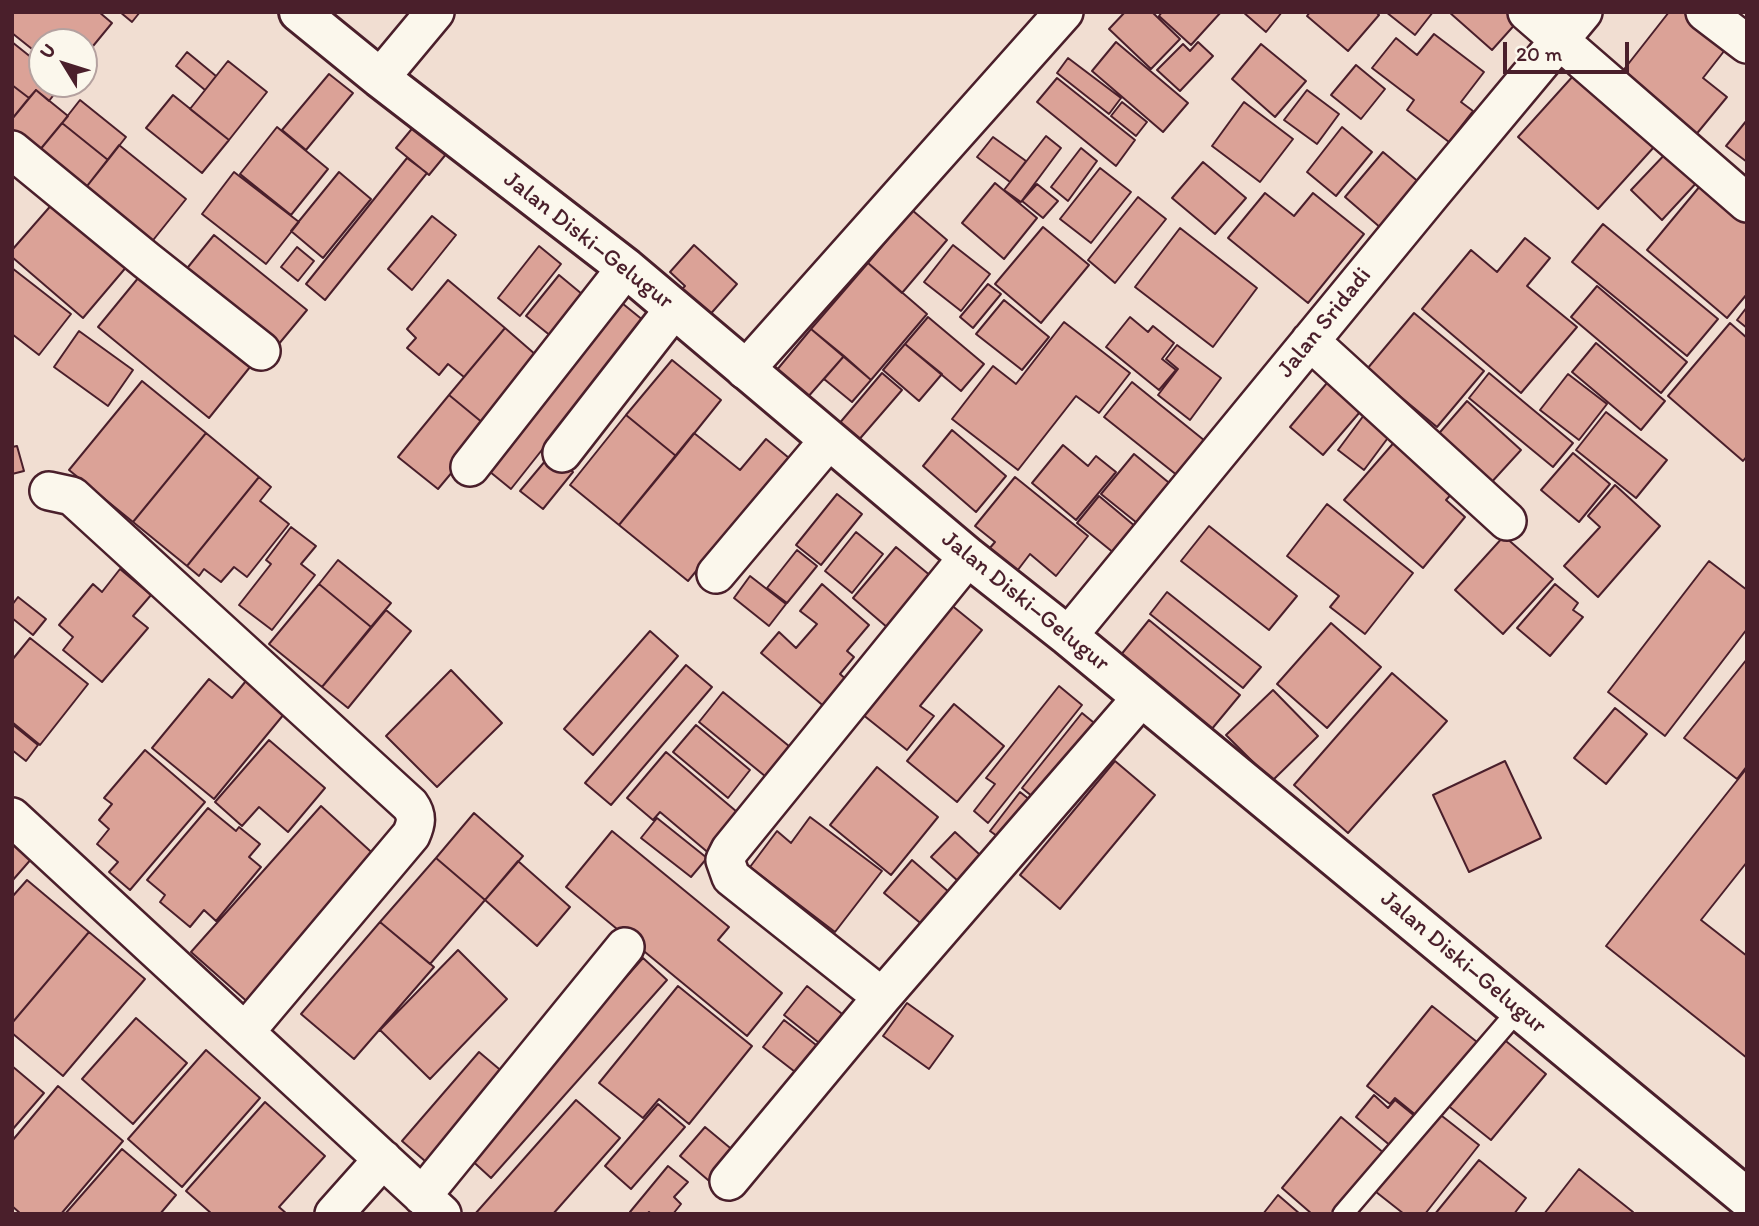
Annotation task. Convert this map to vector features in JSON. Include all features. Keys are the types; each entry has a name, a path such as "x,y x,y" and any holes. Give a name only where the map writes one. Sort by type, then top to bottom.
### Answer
{"main road":[{"name":"Jalan Diski–Gelugur","path":"299,12 626,268 968,557 1068,636 1747,1198"}],"street":[{"path":"380,78 435,12"},
{"path":"746,370 1064,12"},
{"path":"1527,12 1747,203"},
{"name":"Jalan Sridadi","path":"1068,636 1583,12"},
{"path":"1705,12 1747,44"},
{"path":"12,150 261,351"},
{"path":"470,467 626,268"},
{"path":"562,453 674,309"},
{"path":"1310,341 1507,521"},
{"path":"716,574 829,440"},
{"path":"50,491 72,496 414,811 415,826 411,835 245,1032"},
{"path":"882,997 731,877 725,860 730,850 968,557"},
{"path":"729,1181 882,997 1142,697"},
{"path":"12,817 432,1205 625,947"},
{"path":"334,1214 383,1159"}],"lane":[{"path":"1343,1214 1519,1009"}],"building":[{"path":"12,12 99,12 112,23 98,40 98,28 28,28 28,46 12,33"},
{"path":"120,12 140,12 132,22"},
{"path":"1125,12 1152,12 1180,39 1151,69 1109,29"},
{"path":"1162,12 1221,12 1191,45 1159,16"},
{"path":"1243,12 1282,12 1266,32"},
{"path":"1310,12 1376,12 1379,15 1348,51 1307,16"},
{"path":"1386,12 1433,12 1415,35"},
{"path":"1449,12 1508,12 1518,21 1492,50"},
{"path":"1669,12 1695,12 1732,41 1703,78 1727,97 1694,137 1618,77"},
{"path":"1434,34 1484,72 1461,102 1473,111 1449,142 1407,110 1414,100 1372,68 1396,38 1417,55"},
{"path":"12,42 28,55 28,97 12,85"},
{"path":"1116,42 1188,103 1163,132 1092,71"},
{"path":"1198,42 1213,56 1180,91 1157,70 1183,44 1190,51"},
{"path":"1261,44 1306,81 1275,117 1232,79"},
{"path":"187,52 216,76 205,90 176,66"},
{"path":"1068,58 1121,98 1109,114 1057,73"},
{"path":"228,61 267,92 229,140 190,109"},
{"path":"1356,65 1385,89 1361,119 1331,95"},
{"path":"1583,65 1663,137 1598,209 1518,137"},
{"path":"329,74 353,93 306,150 282,130"},
{"path":"1057,78 1135,140 1116,166 1037,102"},
{"path":"12,85 29,98 12,119"},
{"path":"1307,90 1339,114 1317,144 1284,120"},
{"path":"173,95 229,140 202,173 146,128"},
{"path":"29,98 46,98 68,116 39,151 12,129 12,119"},
{"path":"80,100 126,137 108,160 62,123"},
{"path":"1122,102 1147,122 1136,136 1111,116"},
{"path":"1244,102 1293,139 1260,182 1212,146"},
{"path":"1747,120 1747,162 1726,146"},
{"path":"62,123 108,160 80,195 34,157"},
{"path":"415,125 447,153 429,175 396,148"},
{"path":"277,127 328,169 291,215 240,174"},
{"path":"1342,127 1372,152 1336,196 1307,172"},
{"path":"1046,136 1061,148 1021,202 1004,190"},
{"path":"993,137 1026,161 1010,182 977,157"},
{"path":"119,145 186,199 146,249 80,195"},
{"path":"1081,148 1097,161 1068,201 1051,187"},
{"path":"1669,150 1699,180 1662,220 1631,190"},
{"path":"1383,152 1427,189 1389,235 1345,197"},
{"path":"407,158 427,173 325,300 306,284"},
{"path":"1203,162 1246,198 1215,234 1172,198"},
{"path":"1100,168 1131,192 1091,243 1060,219"},
{"path":"234,172 299,222 266,264 202,214"},
{"path":"339,172 371,199 323,258 291,231"},
{"path":"1705,180 1747,215 1747,294 1727,318 1647,250"},
{"path":"995,183 1037,218 1004,259 962,223"},
{"path":"1037,184 1058,201 1043,218 1022,201"},
{"path":"1265,193 1294,216 1313,193 1364,234 1308,303 1228,238"},
{"path":"1138,197 1166,219 1115,283 1088,260"},
{"path":"54,202 128,265 83,318 12,257 12,250"},
{"path":"912,210 947,240 902,293 868,263"},
{"path":"432,216 456,235 412,290 388,269"},
{"path":"1603,224 1718,319 1687,356 1572,262"},
{"path":"1043,227 1089,265 1041,323 995,284"},
{"path":"1180,228 1257,288 1213,347 1135,287"},
{"path":"214,235 307,310 273,351 180,277"},
{"path":"1525,238 1550,258 1527,286 1577,327 1521,393 1422,309 1471,250 1497,272"},
{"path":"694,245 737,284 707,318 678,293 685,286 670,272"},
{"path":"953,245 990,274 961,311 924,282"},
{"path":"539,246 561,264 520,316 498,298"},
{"path":"297,247 314,261 298,281 281,267"},
{"path":"868,263 927,314 871,380 811,329"},
{"path":"12,268 71,314 39,355 12,334"},
{"path":"559,275 594,304 562,345 526,316"},
{"path":"139,277 250,367 209,418 98,327"},
{"path":"448,280 505,328 464,377 448,364 439,375 407,348 416,338 407,329"},
{"path":"988,284 1001,294 973,328 960,317"},
{"path":"1597,286 1687,362 1661,393 1571,317"},
{"path":"617,299 644,321 511,489 484,467"},
{"path":"1004,300 1049,337 1022,370 976,334"},
{"path":"1747,307 1747,328 1737,320"},
{"path":"1414,313 1484,371 1437,427 1367,369"},
{"path":"928,317 984,364 961,391 905,344"},
{"path":"1130,317 1148,332 1153,326 1174,343 1162,359 1176,370 1159,390 1106,347"},
{"path":"1064,322 1130,373 1099,413 1076,396 1018,470 952,419 993,366 1016,384"},
{"path":"1730,323 1747,338 1747,456 1743,461 1668,396"},
{"path":"505,328 544,362 489,428 449,395"},
{"path":"811,329 844,356 807,398 776,371"},
{"path":"79,331 133,370 108,406 54,367"},
{"path":"1596,343 1665,401 1641,430 1572,372"},
{"path":"905,344 942,374 919,401 883,370"},
{"path":"1177,345 1221,378 1190,420 1158,395 1178,369 1166,359"},
{"path":"844,356 871,380 852,402 824,379"},
{"path":"672,360 721,400 676,456 626,415"},
{"path":"882,373 902,390 857,442 838,425"},
{"path":"1489,373 1573,443 1553,467 1469,398"},
{"path":"1568,374 1607,404 1579,440 1540,410"},
{"path":"1332,377 1366,405 1323,455 1290,427"},
{"path":"142,381 206,433 133,522 69,470"},
{"path":"1132,382 1210,445 1183,480 1104,417"},
{"path":"449,395 489,428 438,489 398,457"},
{"path":"1467,401 1521,450 1489,485 1435,438"},
{"path":"1370,407 1396,427 1364,470 1338,450"},
{"path":"1606,412 1667,460 1636,498 1576,450"},
{"path":"626,415 676,456 619,525 570,485"},
{"path":"952,430 1006,476 976,512 923,466"},
{"path":"206,433 259,477 187,566 133,522"},
{"path":"694,433 740,470 766,439 789,458 688,581 619,525"},
{"path":"1397,439 1456,489 1446,500 1465,517 1423,568 1344,500"},
{"path":"1063,445 1088,466 1096,456 1116,472 1076,520 1032,483"},
{"path":"17,446 24,471 12,474 12,447"},
{"path":"1573,453 1610,484 1579,522 1541,490"},
{"path":"551,454 573,472 543,509 520,491"},
{"path":"1134,454 1179,491 1147,531 1101,494"},
{"path":"259,477 271,487 260,501 289,524 247,577 234,567 221,582 204,569 199,576 187,566"},
{"path":"1015,477 1088,536 1056,576 1030,554 1011,579 983,556 995,542 975,526"},
{"path":"1615,485 1660,526 1598,597 1564,566 1600,527 1588,516"},
{"path":"837,494 862,514 821,565 796,545"},
{"path":"1099,496 1142,532 1120,558 1077,523"},
{"path":"1327,504 1413,573 1365,634 1330,607 1339,596 1287,556"},
{"path":"1209,526 1297,596 1269,630 1181,561"},
{"path":"291,527 316,546 301,564 315,575 272,630 239,605 271,564 266,560"},
{"path":"856,532 883,554 852,593 825,571"},
{"path":"1504,536 1553,579 1503,634 1455,590"},
{"path":"896,547 938,582 895,634 853,598"},
{"path":"797,550 817,566 787,603 767,588"},
{"path":"338,560 391,603 371,627 319,584"},
{"path":"1709,561 1747,590 1747,629 1665,736 1608,692"},
{"path":"120,569 151,595 133,616 148,628 102,682 63,650 73,637 59,625 93,584 102,592"},
{"path":"750,576 786,604 769,626 734,598"},
{"path":"319,584 371,627 322,687 269,644"},
{"path":"822,584 869,625 847,651 854,657 840,674 855,687 833,714 761,653 779,632 796,648 817,624 800,611"},
{"path":"1555,584 1578,603 1573,610 1583,617 1550,656 1517,628"},
{"path":"1167,592 1261,667 1243,688 1150,614"},
{"path":"18,597 46,619 33,635 12,618 12,605"},
{"path":"950,604 982,630 920,706 934,716 907,750 862,714"},
{"path":"386,610 411,631 348,708 322,687"},
{"path":"1149,620 1240,695 1211,730 1120,656"},
{"path":"1331,623 1381,667 1327,728 1277,684"},
{"path":"650,631 678,656 593,755 564,729"},
{"path":"30,638 88,684 40,745 12,722 12,660"},
{"path":"1747,659 1747,766 1737,779 1684,738"},
{"path":"686,665 712,687 611,805 585,783"},
{"path":"451,670 502,723 437,787 386,736"},
{"path":"1392,673 1447,721 1348,833 1294,785"},
{"path":"250,676 289,708 214,799 152,748 209,679 232,698"},
{"path":"1059,686 1082,705 988,823 974,811 995,784 986,778"},
{"path":"1273,690 1318,736 1272,781 1226,735"},
{"path":"723,692 795,751 771,781 699,722"},
{"path":"954,704 1004,746 957,802 907,761"},
{"path":"1615,708 1647,734 1606,784 1574,758"},
{"path":"1082,713 1104,731 1044,806 1022,788"},
{"path":"12,724 38,745 26,761 12,750"},
{"path":"696,725 750,770 728,798 673,752"},
{"path":"269,740 325,788 288,832 259,807 242,826 215,802"},
{"path":"145,750 205,802 130,890 109,872 118,862 97,844 109,829 99,820 112,804 104,798"},
{"path":"666,752 743,817 711,855 660,812 653,820 627,798"},
{"path":"1115,761 1155,795 1060,909 1020,875"},
{"path":"1505,761 1541,838 1469,872 1433,795"},
{"path":"877,767 938,817 891,875 830,825"},
{"path":"1747,768 1747,862 1701,920 1747,956 1747,1058 1606,946"},
{"path":"1020,792 1040,808 1011,846 990,831"},
{"path":"321,806 380,860 251,1005 191,952"},
{"path":"208,808 236,831 239,827 260,844 249,857 261,867 216,921 204,910 190,927 160,902 165,895 147,880"},
{"path":"474,813 523,856 485,900 436,858"},
{"path":"810,817 882,871 835,932 750,867 777,831 791,843"},
{"path":"657,818 707,858 691,877 641,838"},
{"path":"612,831 729,927 718,940 782,993 747,1036 566,887"},
{"path":"955,832 990,864 967,889 931,857"},
{"path":"12,840 33,857 12,881"},
{"path":"436,858 485,900 430,964 380,922"},
{"path":"912,860 957,899 930,931 884,893"},
{"path":"518,861 570,907 537,946 485,900"},
{"path":"27,880 89,932 12,1023 12,897"},
{"path":"380,922 434,967 354,1059 301,1014"},
{"path":"89,932 145,979 63,1076 12,1033 12,1023"},
{"path":"458,950 507,999 430,1079 380,1030"},
{"path":"643,958 667,980 491,1178 467,1156"},
{"path":"678,986 752,1046 689,1124 659,1099 643,1118 599,1083"},
{"path":"807,986 856,1025 833,1054 784,1015"},
{"path":"907,1003 953,1036 929,1069 883,1036"},
{"path":"1432,1006 1477,1042 1417,1116 1395,1098 1390,1104 1367,1086"},
{"path":"136,1018 187,1063 133,1124 82,1079"},
{"path":"784,1020 829,1055 808,1082 763,1047"},
{"path":"1501,1037 1546,1074 1491,1140 1446,1104"},
{"path":"206,1050 260,1098 182,1187 128,1139"},
{"path":"479,1052 511,1079 433,1168 402,1141"},
{"path":"12,1066 44,1093 12,1130"},
{"path":"58,1086 123,1141 61,1214 21,1214 12,1206 12,1141"},
{"path":"1374,1095 1388,1108 1395,1100 1416,1117 1392,1147 1356,1117"},
{"path":"576,1100 620,1138 553,1214 475,1214"},
{"path":"265,1102 325,1156 279,1207 287,1214 212,1214 186,1191"},
{"path":"658,1104 685,1127 631,1189 605,1166"},
{"path":"1433,1109 1479,1145 1425,1214 1404,1214 1371,1188"},
{"path":"1341,1117 1385,1154 1335,1214 1312,1214 1282,1188"},
{"path":"705,1127 741,1157 715,1186 680,1156"},
{"path":"122,1149 176,1195 160,1214 65,1214"},
{"path":"1479,1160 1526,1198 1514,1214 1435,1214"},
{"path":"668,1166 688,1182 674,1197 681,1204 673,1214 632,1214 630,1212"},
{"path":"1579,1169 1633,1212 1632,1214 1544,1214"},
{"path":"1278,1195 1300,1214 1263,1214"}]}
